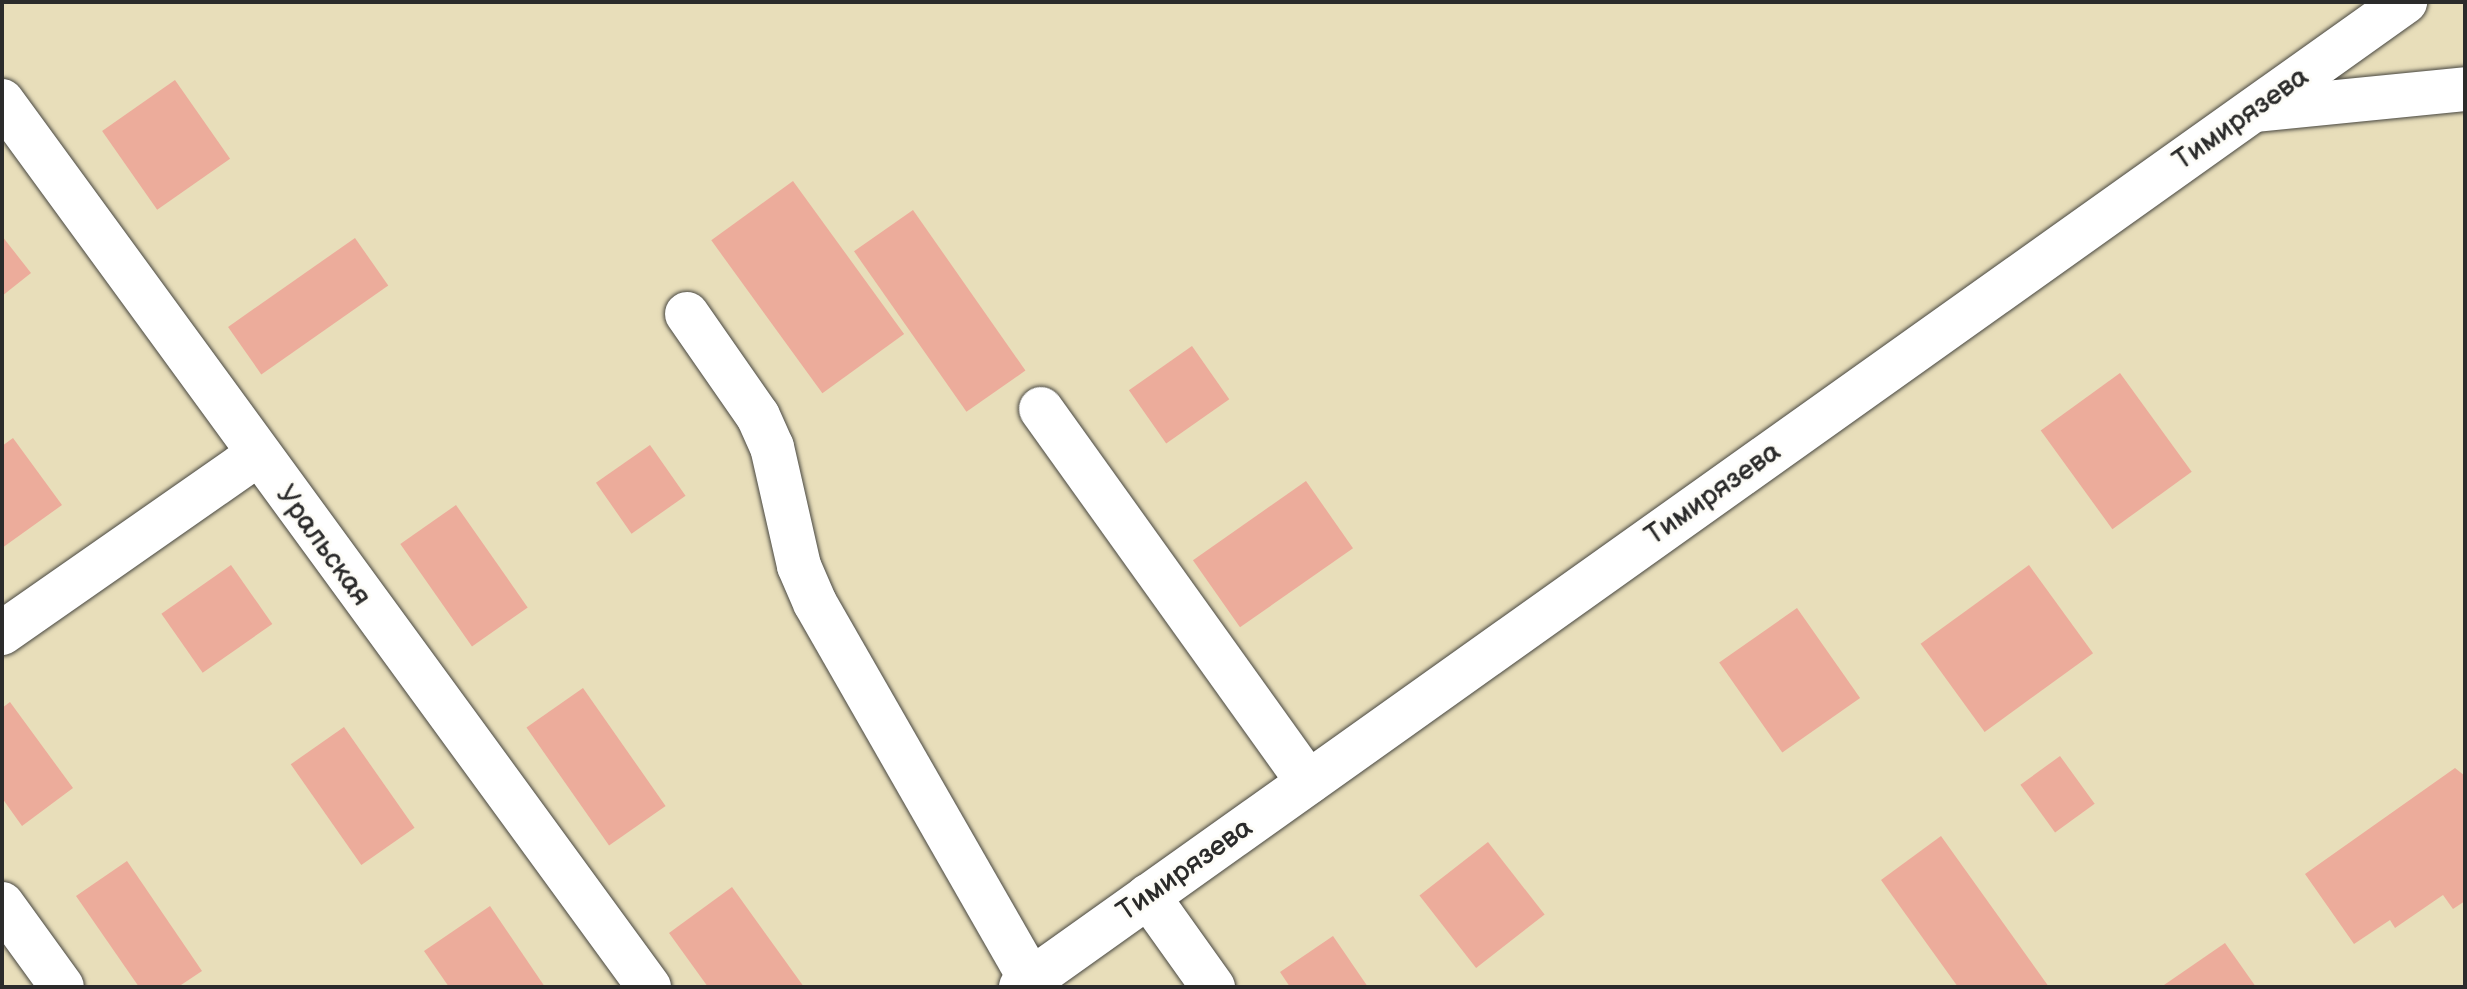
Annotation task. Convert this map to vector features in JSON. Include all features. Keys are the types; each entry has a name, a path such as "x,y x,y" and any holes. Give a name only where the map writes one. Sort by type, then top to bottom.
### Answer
{"street":[{"name":"Тимирязева","path":"1026,984 2405,2"},
{"path":"2252,111 2465,89"},
{"name":"Уральская","path":"2,101 257,455 649,987"},
{"path":"687,314 758,416 772,447 799,566 815,603 1026,984"},
{"path":"1041,409 1308,782"},
{"path":"2,633 257,455"},
{"path":"1148,896 1213,987"},
{"path":"2,904 62,987"}],"building":[{"path":"175,80 230,159 157,210 102,131"},
{"path":"793,181 904,334 822,393 711,240"},
{"path":"913,210 1025,371 966,412 854,251"},
{"path":"2,236 31,273 2,296"},
{"path":"355,238 388,286 261,374 228,327"},
{"path":"1192,346 1229,399 1166,443 1129,390"},
{"path":"2120,373 2192,472 2112,529 2041,431"},
{"path":"13,438 62,505 2,548 2,446"},
{"path":"650,445 686,496 631,534 596,483"},
{"path":"1306,481 1353,548 1240,627 1193,560"},
{"path":"456,505 528,607 472,646 400,544"},
{"path":"231,565 272,624 203,673 161,614"},
{"path":"2029,565 2093,653 1985,732 1921,644"},
{"path":"1797,608 1860,698 1782,753 1719,662"},
{"path":"583,688 666,806 609,846 526,728"},
{"path":"10,702 73,788 22,826 2,798 2,708"},
{"path":"344,727 415,828 361,865 291,764"},
{"path":"2060,756 2095,804 2055,833 2020,785"},
{"path":"2455,768 2465,776 2465,901 2453,909 2443,895 2395,928 2390,920 2354,944 2305,874"},
{"path":"1941,836 2049,987 1958,987 1881,880"},
{"path":"1488,842 1545,914 1476,968 1419,896"},
{"path":"127,861 202,971 178,987 139,987 76,896"},
{"path":"732,887 804,987 708,987 669,933"},
{"path":"490,906 545,987 449,987 424,951"},
{"path":"1333,936 1368,987 1290,987 1280,972"},
{"path":"2225,943 2256,987 2164,985"}]}
